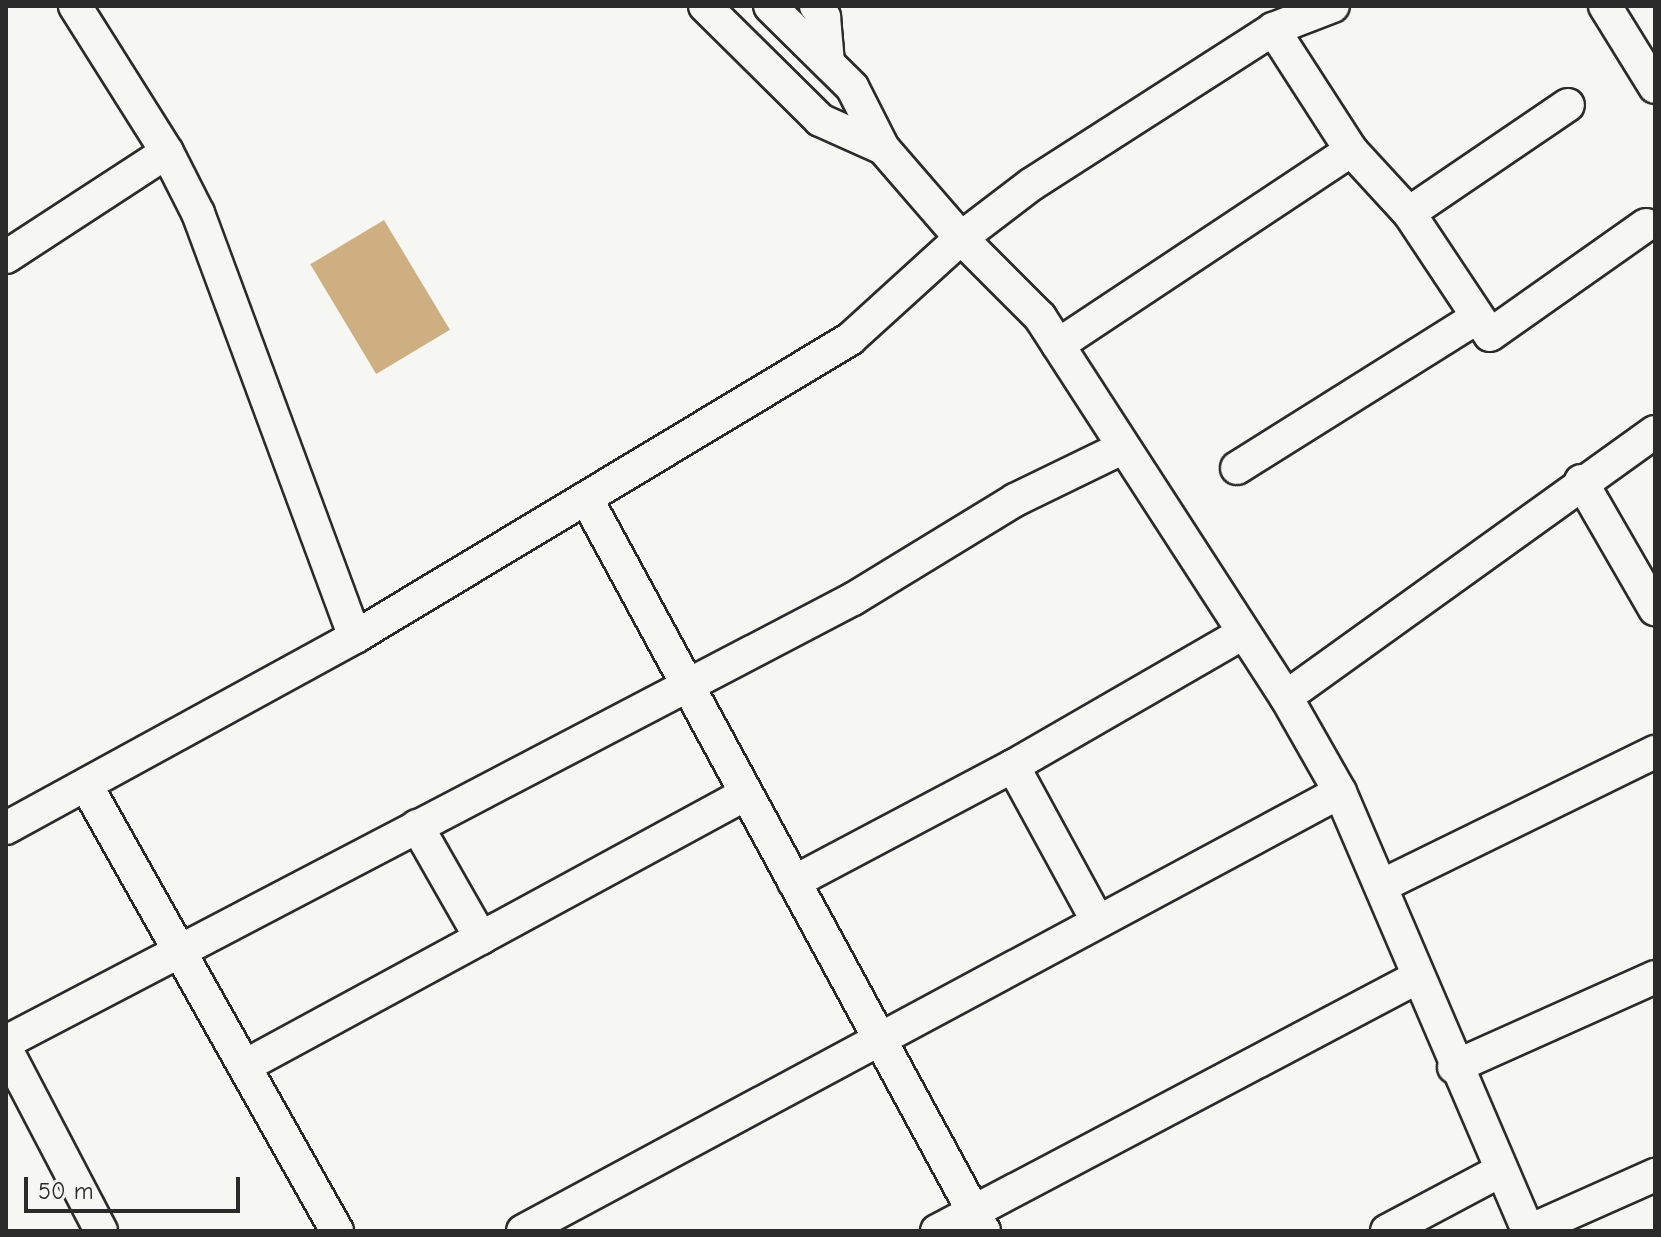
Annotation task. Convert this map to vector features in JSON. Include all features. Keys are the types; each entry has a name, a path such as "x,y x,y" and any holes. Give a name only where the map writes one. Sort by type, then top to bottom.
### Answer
{"street":[{"path":"75,6 167,152 198,213 355,637"},
{"path":"705,6 820,120 883,148"},
{"path":"770,6 852,87 883,148 961,238 1040,317 1120,449 1286,697 1340,792 1498,1172 1528,1231 1655,1175"},
{"path":"816,6 824,17 828,63"},
{"path":"6,828 355,637 850,339 961,238 1032,184 1273,29 1333,6"},
{"path":"1605,6 1655,87"},
{"path":"1273,29 1351,150 1409,213 1490,335 1646,225"},
{"path":"1409,213 1568,105"},
{"path":"1058,345 1351,150"},
{"path":"10,244 167,152"},
{"path":"1237,468 1476,318"},
{"path":"1286,697 1581,481 1655,432"},
{"path":"6,1042 686,683 853,599 1015,500 1120,449"},
{"path":"1581,481 1655,609"},
{"path":"586,498 744,795 881,1034 979,1221"},
{"path":"794,882 1013,766 1243,633"},
{"path":"1381,886 1655,752"},
{"path":"1013,766 1097,920"},
{"path":"86,785 337,1231"},
{"path":"523,1231 881,1034 1340,792"},
{"path":"245,1066 744,795"},
{"path":"417,826 481,938"},
{"path":"1454,1067 1655,977"},
{"path":"937,1231 979,1221 1416,978"},
{"path":"6,1049 101,1231"},
{"path":"1387,1231 1498,1172"}],"building":[{"path":"384,220 450,330 376,374 310,264"}]}
